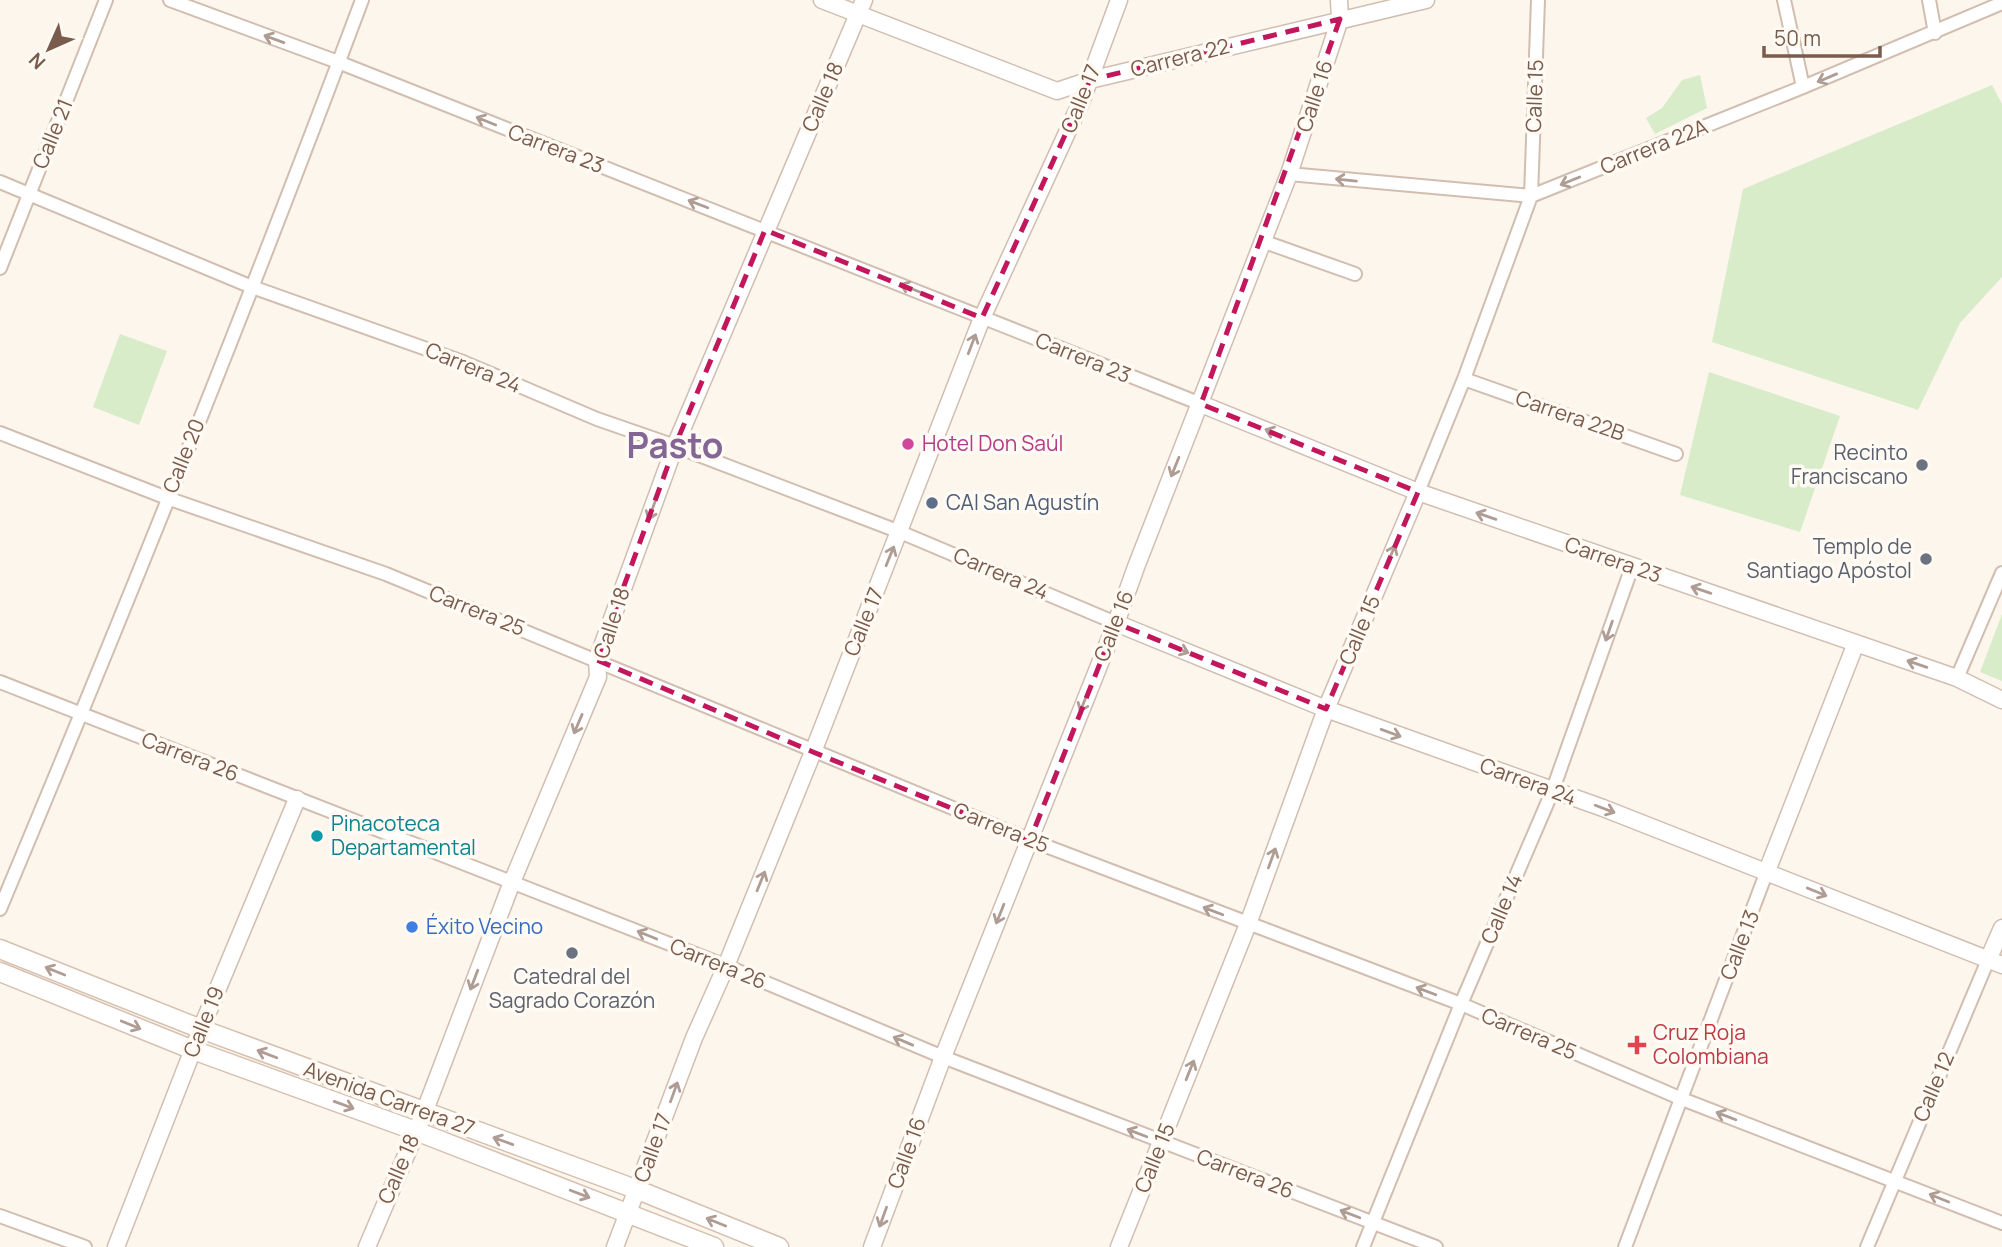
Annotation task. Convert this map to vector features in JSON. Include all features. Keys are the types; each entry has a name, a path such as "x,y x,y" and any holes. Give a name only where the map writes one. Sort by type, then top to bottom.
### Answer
{"main road":[{"name":"Avenida Carrera 27","path":"0,949 201,1029 638,1190 779,1247"},
{"name":"Avenida Carrera 27","path":"0,972 193,1050 416,1131 714,1247"}],"street":[{"name":"Calle 21","path":"0,268 106,0"},
{"name":"Carrera 23","path":"170,0 338,62 765,230 1419,492 1958,678 2002,700"},
{"name":"Calle 20","path":"0,909 252,287 362,0"},
{"name":"Carrera 22","path":"822,0 862,7 1057,91 1090,80 1426,0"},
{"name":"Calle 17","path":"615,1247 694,1038 813,752 982,317 1090,80 1119,0"},
{"name":"Calle 16","path":"872,1247 943,1058 1116,623 1289,174 1340,19 1339,0"},
{"name":"Calle 15","path":"1119,1247 1248,924 1326,709 1464,379 1531,196 1538,0"},
{"path":"1784,0 1803,87"},
{"path":"1928,0 1935,33"},
{"name":"Carrera 22A","path":"1289,174 1531,196 1935,33 2002,3"},
{"name":"Calle 18","path":"367,1247 424,1113 512,881 598,677 597,660 675,446 862,7"},
{"name":"Carrera 24","path":"0,181 252,287 463,362 597,419 900,532 1326,709 1603,808 1995,962"},
{"path":"1262,242 1355,274"},
{"name":"Carrera 22B","path":"1464,379 1676,454"},
{"name":"Carrera 25","path":"0,433 167,498 386,574 813,752 1248,924 1461,1004 1682,1099 2002,1223"},
{"name":"Calle 14","path":"1363,1247 1461,1004 1552,792 1632,567"},
{"path":"1958,678 2002,573"},
{"name":"Calle 13","path":"1625,1247 1856,643"},
{"name":"Carrera 26","path":"0,682 726,966 943,1058 1436,1247"},
{"name":"Calle 19","path":"116,1247 201,1029 297,799"},
{"name":"Calle 12","path":"1867,1247 1894,1180 1995,962 2002,928"},
{"path":"0,1216 85,1247"}],"highlighted area":[{"path":"1340,19 1201,404 1418,492 1326,709 1116,623 1030,840 597,660 675,446 765,230 982,318 1090,80"}],"green space":[{"path":"1700,75 1707,108 1655,134 1646,118 1662,108 1682,80"},
{"path":"1992,85 2002,104 2002,277 1960,323 1918,410 1712,342 1743,189"},
{"path":"120,334 167,351 139,425 93,407"},
{"path":"1709,372 1840,416 1800,532 1680,495"},
{"path":"2002,614 2002,681 1980,672"}],"place":[{"name":"Hotel Don Saúl","path":"908,444"},
{"name":"Recinto Franciscano","path":"1922,465"},
{"name":"CAI San Agustín","path":"932,503"},
{"name":"Templo de Santiago Apóstol","path":"1926,559"},
{"name":"Pinacoteca Departamental","path":"317,836"},
{"name":"Éxito Vecino","path":"412,927"},
{"name":"Catedral del Sagrado Corazón","path":"572,953"},
{"name":"Cruz Roja Colombiana","path":"1637,1045"}],"district":[{"name":"Pasto","path":"675,446"}]}
